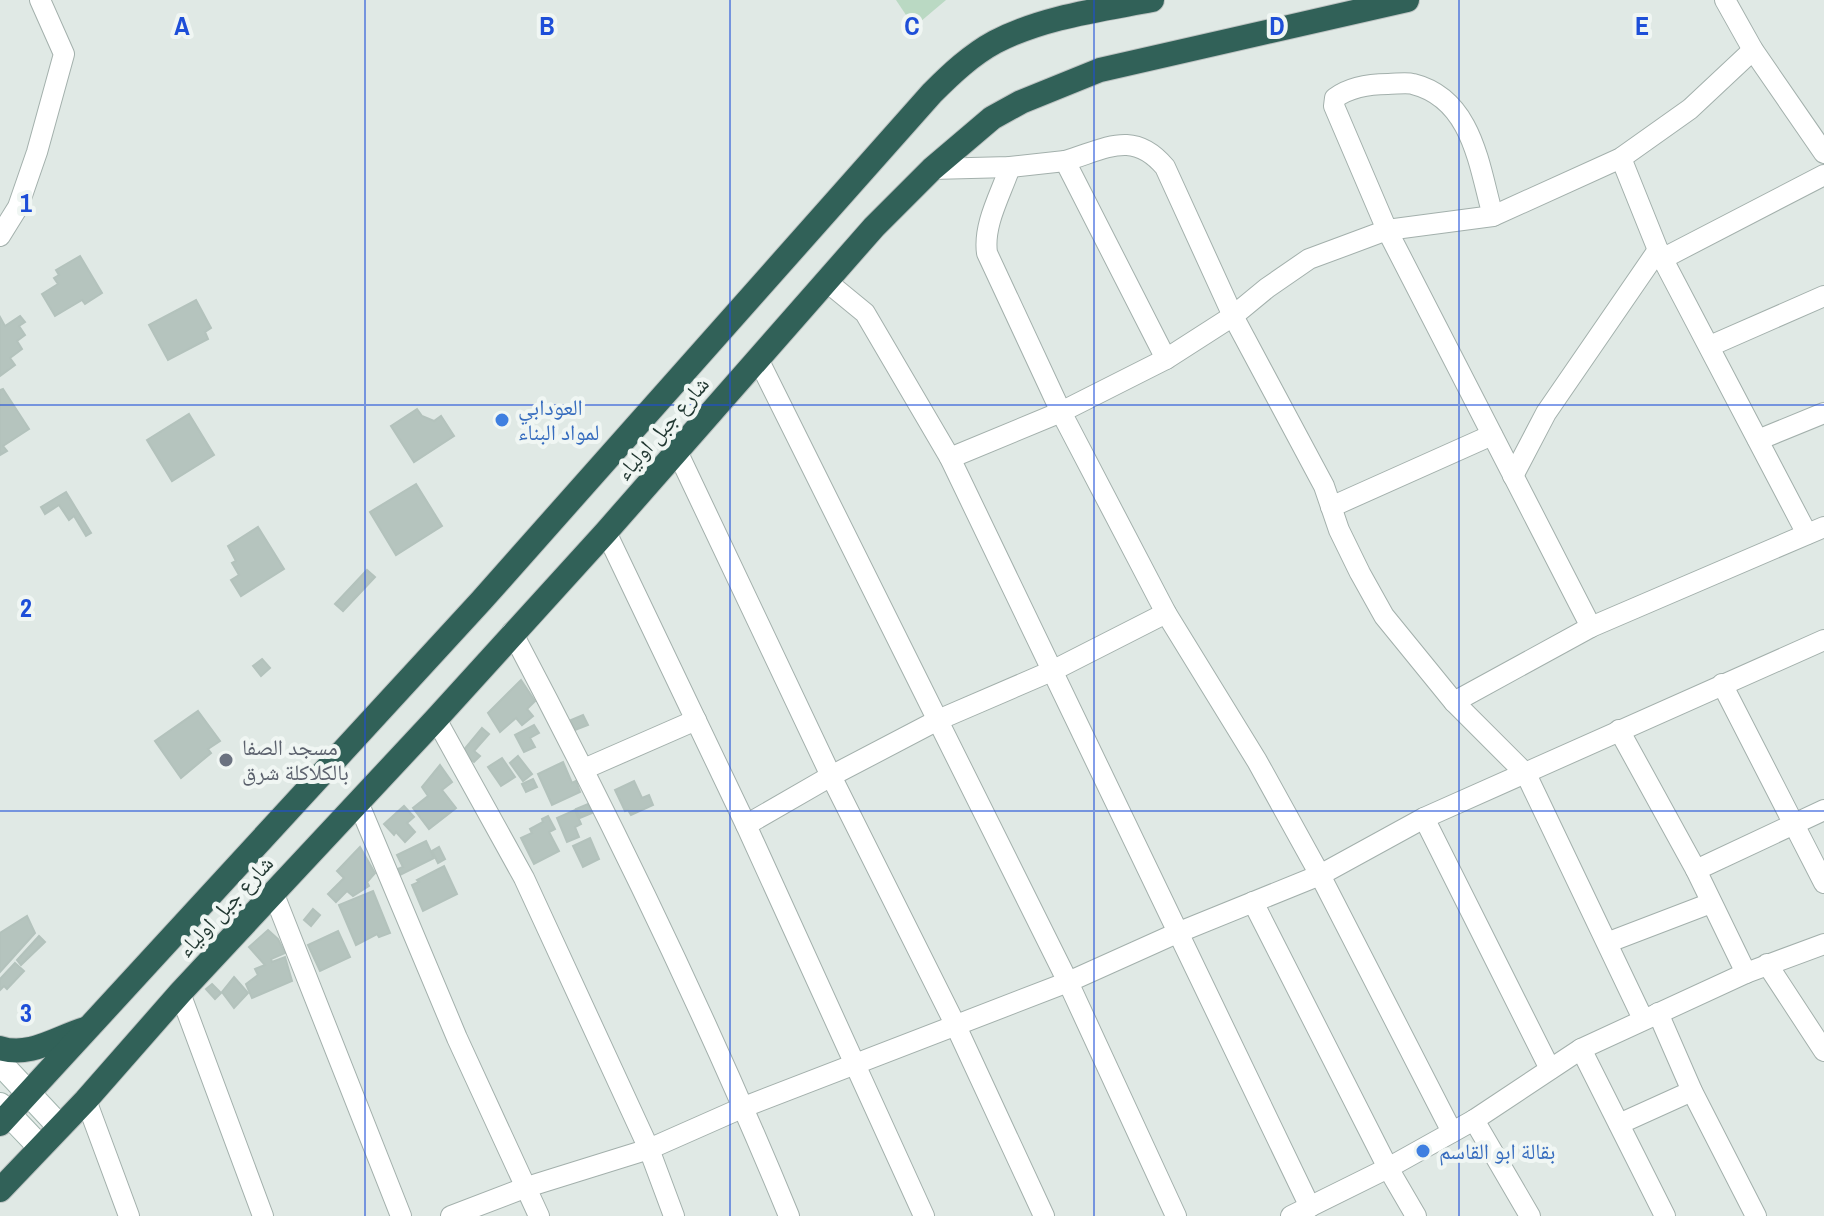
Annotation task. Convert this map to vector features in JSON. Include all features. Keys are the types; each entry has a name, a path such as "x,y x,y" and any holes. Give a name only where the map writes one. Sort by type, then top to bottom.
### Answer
{"highway":[{"name":"شارع جبل اولياء","path":"3,1114 91,1027 481,601 932,93 960,66 983,50 1029,27 1152,0"},
{"name":"شارع جبل اولياء","path":"0,1190 606,532 874,227 932,169 992,118 1100,70 1407,0"},
{"path":"0,1048 19,1052 32,1049 91,1027"}],"street":[{"path":"0,236 18,207 64,54 40,0"},
{"path":"1725,0 1753,50 1824,153"},
{"path":"950,458 1061,412 1166,359 1233,316 1309,259 1387,230 1493,216 1621,158 1690,109 1753,50"},
{"path":"1493,216 1469,133 1461,116 1444,99 1413,84 1372,84 1343,91 1335,98 1334,106 1387,230 1591,627"},
{"path":"932,169 1010,167 1065,161 1125,144 1141,146 1165,167 1233,316 1324,486 1339,530 1384,616 1454,702 1526,774 1609,942 1692,1091 1756,1216"},
{"path":"1454,702 1591,627 1815,531 1758,440 1660,254 1621,158"},
{"path":"1065,161 1166,359"},
{"path":"1010,167 985,240 987,253 1061,412 1166,613 1257,761 1320,875 1452,1132"},
{"path":"1513,476 1546,413 1660,254 1824,175"},
{"path":"826,281 865,313 950,458 1310,1207"},
{"path":"1710,346 1824,296"},
{"path":"758,359 1068,982 1176,1216"},
{"path":"1758,440 1824,413"},
{"path":"1331,507 1492,435"},
{"path":"676,449 831,776 955,1024 1044,1216"},
{"path":"606,532 746,825 924,1216"},
{"path":"746,825 938,720 1054,670 1166,613"},
{"path":"512,632 584,769 744,1107 789,1216"},
{"path":"451,1216 527,1187 649,1149 744,1107 1068,982 1177,933 1320,875 1424,818 1824,640"},
{"path":"1722,684 1824,883"},
{"path":"436,719 524,878 649,1149 674,1216"},
{"path":"584,769 696,720"},
{"path":"1619,730 1696,870 1746,973"},
{"path":"358,802 457,1038 539,1216"},
{"path":"1696,870 1824,810"},
{"path":"1424,818 1550,1069"},
{"path":"273,892 401,1216"},
{"path":"1253,902 1388,1168 1416,1216"},
{"path":"1609,942 1711,903"},
{"path":"1291,1216 1388,1168 1474,1120 1581,1049 1746,973 1824,944"},
{"path":"1767,964 1824,1051"},
{"path":"180,993 263,1216"},
{"path":"1581,1049 1665,1216"},
{"path":"0,1063 59,1126"},
{"path":"1619,1124 1692,1091"},
{"path":"86,1100 129,1216"},
{"path":"3,1114 40,1147"},
{"path":"1474,1120 1530,1216"}],"green space":[{"path":"896,0 946,0 914,27"}],"building":[{"path":"80,256 102,293 85,304 82,300 55,316 42,294 58,284 54,278 59,275 56,270"},
{"path":"196,300 211,328 205,332 208,339 168,360 149,325"},
{"path":"20,316 25,322 19,326 25,335 17,341 22,349 10,358 15,365 0,376 0,317 5,326"},
{"path":"3,389 29,429 3,446 7,451 0,455 0,390"},
{"path":"417,409 422,416 434,421 441,416 454,436 414,462 391,426"},
{"path":"189,414 214,455 172,481 147,440"},
{"path":"416,484 442,526 396,555 370,512"},
{"path":"66,492 91,533 86,536 74,516 69,520 59,505 45,514 41,507"},
{"path":"258,527 284,569 241,596 231,580 239,575 228,546"},
{"path":"367,570 375,577 343,611 335,604"},
{"path":"262,659 270,668 261,676 253,666"},
{"path":"521,680 535,701 527,709 533,716 522,725 516,718 500,732 488,713"},
{"path":"198,711 220,741 208,749 211,753 181,778 155,741"},
{"path":"583,715 588,725 575,730 571,720"},
{"path":"534,725 539,733 530,738 535,747 524,752 515,735"},
{"path":"482,728 489,734 474,751 480,756 474,762 462,752"},
{"path":"518,756 532,774 523,781 510,763"},
{"path":"502,758 515,777 501,786 488,767"},
{"path":"563,762 572,783 576,781 580,792 552,805 538,774"},
{"path":"440,765 452,782 442,790 456,808 429,829 413,808 428,796 422,787"},
{"path":"533,779 537,787 526,792 522,784"},
{"path":"634,781 642,798 649,795 653,805 631,815 628,810 625,811 615,790"},
{"path":"588,804 592,813 580,818 576,809"},
{"path":"404,806 414,817 407,823 415,832 405,842 384,824"},
{"path":"575,810 581,824 575,827 579,837 567,842 557,818"},
{"path":"548,816 555,829 549,832 559,851 534,864 521,838 532,833 530,829"},
{"path":"590,838 599,859 583,867 573,846"},
{"path":"426,841 434,858 398,876 395,870 403,867 397,855"},
{"path":"360,847 375,873 367,882 369,886 353,896 347,891 336,902 328,894 344,878 337,871"},
{"path":"439,847 445,859 438,863 432,851"},
{"path":"444,866 457,894 423,911 412,885"},
{"path":"373,891 390,933 379,937 377,934 356,945 339,905"},
{"path":"313,909 320,915 311,926 304,920"},
{"path":"27,916 35,933 0,972 0,933"},
{"path":"268,930 278,939 285,953 271,959 272,962 285,957 292,981 252,998 246,984 258,975 255,969 265,965 249,947"},
{"path":"338,931 350,957 320,971 308,945"},
{"path":"39,936 45,942 21,965 17,960"},
{"path":"15,963 24,971 7,989 4,986 0,990 0,979"},
{"path":"234,977 248,993 234,1008 222,992"},
{"path":"212,984 221,993 215,999 206,989"}],"place":[{"name":"العودابي لمواد البناء","path":"502,420"},
{"name":"مسجد الصفا بالكلاكلة شرق","path":"226,760"},
{"name":"بقالة ابو القاسم","path":"1423,1151"}]}
